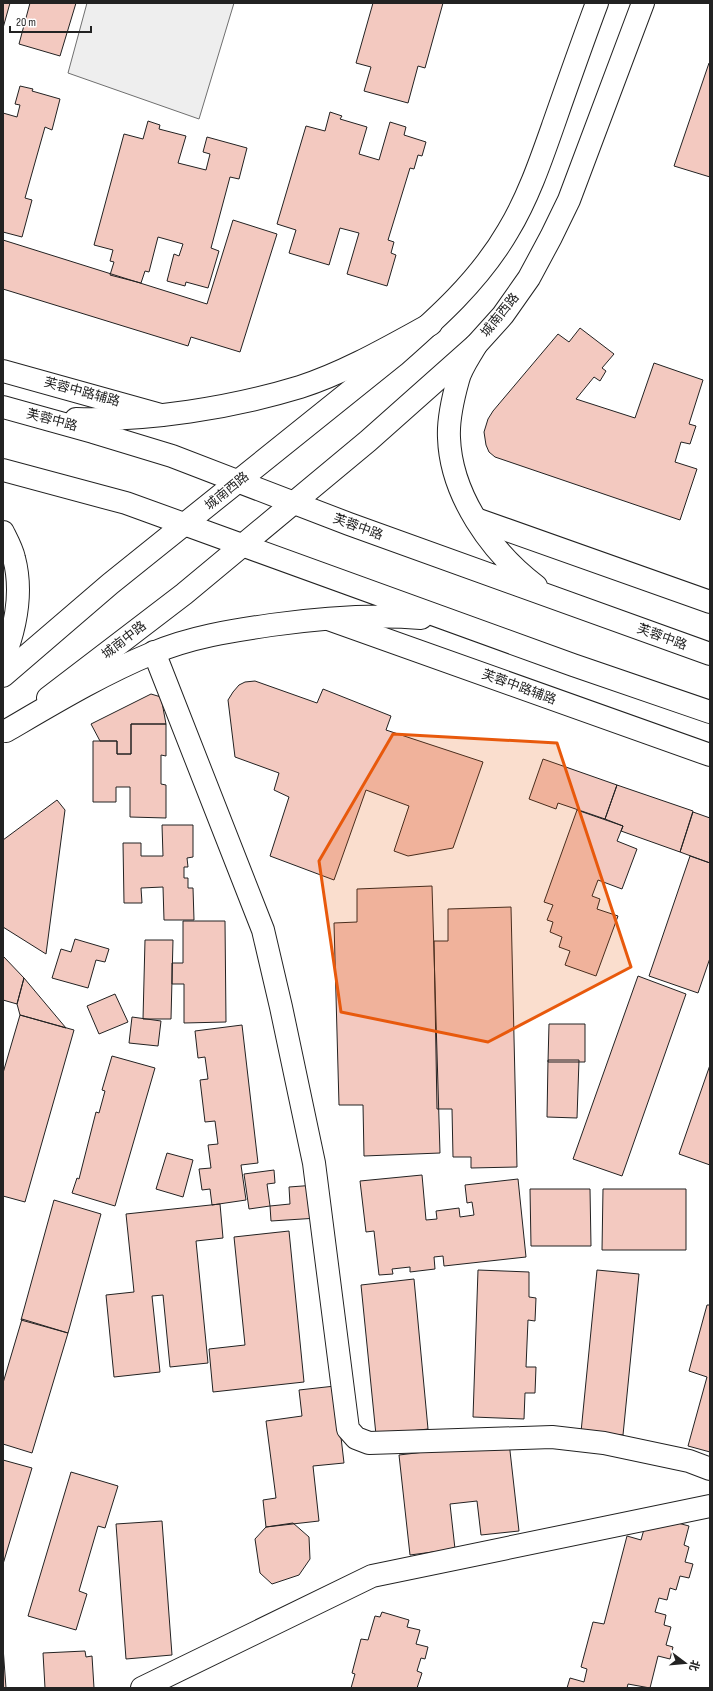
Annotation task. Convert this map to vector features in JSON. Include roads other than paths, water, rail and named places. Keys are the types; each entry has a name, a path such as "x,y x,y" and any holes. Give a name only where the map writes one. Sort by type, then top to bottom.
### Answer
{"main road":[{"name":"城南西路","path":"185,524 394,356 431,324 459,296 484,266 508,232 529,189 597,3"},
{"name":"城南西路","path":"243,545 368,442 476,345 503,315 529,278 569,200 643,3"},
{"path":"46,419 102,420 161,415 226,405 300,386 331,375 431,324"},
{"path":"476,345 458,379 452,410 449,437 453,468 463,494 476,519 489,538 521,575 550,596"},
{"name":"芙蓉中路辅路","path":"3,371 161,415"},
{"name":"芙蓉中路","path":"3,407 172,456 349,524 710,654"},
{"path":"3,470 126,503 448,620 710,712"},
{"path":"476,519 710,602"},
{"path":"3,676 110,584 185,524"},
{"path":"3,532 14,557 18,586 18,608 14,629 3,660"},
{"name":"城南中路","path":"5,732 184,594 243,545"},
{"path":"5,732 106,675 154,652 209,634 328,619 393,616 448,620"},
{"name":"芙蓉中路辅路","path":"328,619 710,755"},
{"path":"154,652 263,930 314,1163 348,1430 356,1438 369,1443 552,1437 604,1443 689,1461 710,1469"},
{"path":"142,1688 372,1576 710,1506"}]}
